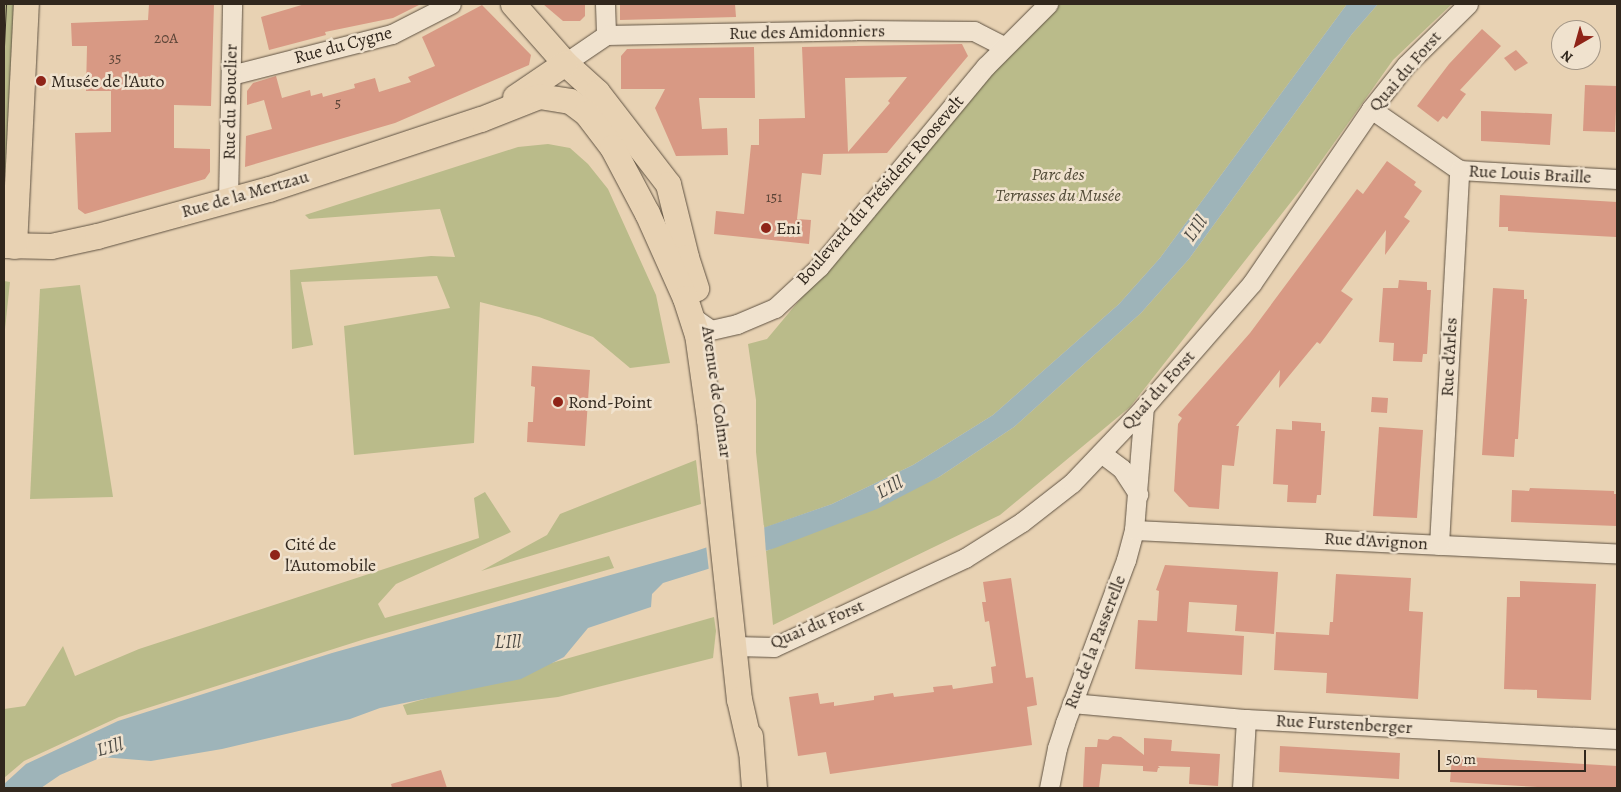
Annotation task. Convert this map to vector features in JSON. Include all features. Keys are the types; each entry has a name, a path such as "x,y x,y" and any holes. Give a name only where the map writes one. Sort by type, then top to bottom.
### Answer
{"main road":[{"path":"9,246 26,4"},
{"name":"Avenue de Colmar","path":"518,9 565,63 596,92 668,184 686,256 711,330 720,390 719,456 752,752 754,788"},
{"path":"539,96 550,87 565,63"},
{"name":"Rue de la Mertzau","path":"481,119 565,63"},
{"name":"Avenue de Colmar","path":"565,63 562,77 578,107 612,147 648,214 697,334 719,456 730,505 738,638"},
{"path":"539,96 578,107"},
{"name":"Rue de la Mertzau","path":"9,246 51,246 270,189 481,119 539,96"}],"street":[{"name":"Rue du Bouclier","path":"228,200 232,4"},
{"name":"Rue du Cygne","path":"231,75 392,34 451,4"},
{"path":"605,4 606,35"},
{"name":"Boulevard du Président Roosevelt","path":"711,330 737,324 775,308 819,267 1004,46 1048,4"},
{"name":"Quai du Forst","path":"738,638 774,647 965,558 1022,522 1072,483 1144,407 1252,283 1371,109 1406,65 1468,4"},
{"name":"Rue des Amidonniers","path":"606,35 856,30 974,31 1004,46"},
{"name":"Rue de la Mertzau","path":"565,63 606,35"},
{"name":"Rue Louis Braille","path":"1371,109 1459,170 1617,179"},
{"name":"Rue d'Arles","path":"1439,545 1459,170"},
{"path":"691,316 711,330"},
{"name":"Rue de la Passerelle","path":"1049,788 1057,748 1126,560 1134,530 1144,407"},
{"path":"1101,453 1122,468 1138,494"},
{"name":"Rue d'Avignon","path":"1134,530 1617,554"},
{"name":"Rue Furstenberger","path":"1072,703 1246,719 1617,739"},
{"path":"1242,788 1246,719"}],"green space":[{"path":"4,4 17,4 4,203"},
{"name":"Parc des Terrasses du Musée","path":"1059,4 1347,4 1160,258 1119,304 993,415 913,465 832,504 764,528 756,452 756,400 748,344 767,339 1002,58"},
{"path":"1378,4 1452,4 1393,60 1302,188 1130,407 1000,515 773,625 766,551 939,477 1014,427 1141,313 1189,259 1352,34"},
{"path":"548,144 570,148 588,164 608,189 656,295 670,363 630,368 593,337 539,317 480,302 474,443 354,455 344,326 450,308 437,276 301,282 313,345 292,349 290,270 431,256 455,257 440,209 309,219 305,215 518,147"},
{"path":"4,281 10,282 5,329 4,329"},
{"path":"80,285 113,497 30,499 40,289"},
{"path":"696,460 701,504 481,571 547,535 560,514"},
{"path":"485,492 511,532 396,584 378,604 385,618 609,556 614,568 365,639 119,717 24,761 4,778 4,709 25,706 63,646 75,676 139,649 479,538 474,498"},
{"path":"714,617 716,631 713,658 558,697 407,715 403,705"}],"water":[{"name":"L'Ill","path":"1347,4 1378,4 1352,34 1189,259 1141,313 1014,427 939,477 877,509 775,548 663,583 652,594 651,607 588,628 564,657 521,679 380,708 350,719 222,749 151,761 102,757 60,775 41,788 4,788 4,784 26,764 118,721 332,653 696,551 832,504 913,465 993,415 1119,304 1160,258"}],"pier":[{"path":"764,525 766,553 709,571 706,545"}],"building":[{"path":"149,4 214,4 211,106 174,105 174,148 210,149 210,172 205,179 85,214 78,209 75,133 111,132 111,91 86,91 87,46 72,46 71,23 148,20"},
{"path":"305,4 421,4 393,18 325,32 326,35 269,50 261,17"},
{"path":"543,4 585,4 585,16 580,21 563,21"},
{"path":"620,4 735,4 736,17 620,20"},
{"path":"482,5 531,55 529,65 395,123 245,167 246,136 272,129 264,100 247,105 247,91 253,83 276,76 282,98 310,90 311,96 322,93 323,97 355,88 354,84 375,78 379,92 411,82 408,77 435,66 422,37"},
{"path":"1482,29 1501,46 1460,90 1466,94 1447,119 1443,116 1438,122 1417,106 1449,64"},
{"path":"962,44 968,56 887,153 823,154 821,175 802,173 797,219 811,220 809,244 714,234 716,211 744,214 751,145 759,145 759,119 805,118 802,47","holes":["907,77 888,101 890,103 848,152 845,78"]},
{"path":"754,47 755,98 699,98 702,129 727,128 728,155 676,156 655,108 665,89 621,89 621,56 627,49"},
{"path":"1516,50 1528,63 1515,71 1504,58"},
{"path":"1585,85 1617,86 1615,132 1583,131"},
{"path":"1481,111 1552,114 1550,145 1481,141"},
{"path":"1387,161 1416,182 1414,185 1422,191 1404,217 1410,221 1385,255 1386,230 1341,291 1353,299 1320,344 1317,342 1279,388 1280,370 1236,426 1239,426 1234,466 1222,465 1219,509 1189,507 1174,491 1178,424 1182,418 1178,415 1250,333 1357,189 1363,194"},
{"path":"1500,195 1617,202 1616,237 1508,231 1508,227 1499,227"},
{"path":"1399,280 1427,282 1427,290 1431,290 1427,354 1423,354 1422,362 1393,361 1394,343 1379,342 1383,288 1398,288"},
{"path":"1493,288 1524,290 1524,299 1527,299 1518,439 1515,439 1514,457 1482,455"},
{"name":"Rond-Point","path":"532,366 590,370 585,446 527,442 528,422 533,422 535,387 531,386"},
{"path":"1372,397 1388,398 1387,413 1371,412"},
{"path":"1292,421 1321,423 1321,431 1325,431 1321,495 1317,495 1316,503 1287,502 1288,485 1273,484 1276,429 1292,430"},
{"path":"1379,427 1423,430 1417,518 1373,516"},
{"path":"1530,488 1614,491 1614,494 1617,494 1617,526 1511,522 1512,490 1529,491"},
{"path":"1165,565 1278,572 1274,634 1235,631 1237,605 1189,602 1187,632 1244,636 1242,675 1135,669 1138,620 1157,621 1159,591 1156,590"},
{"path":"1336,574 1411,578 1409,611 1423,612 1418,699 1326,693 1327,673 1274,670 1276,632 1329,635 1330,622 1333,622"},
{"path":"1011,578 1026,678 1033,677 1037,705 1027,707 1032,745 830,774 826,752 798,756 789,697 818,693 820,704 834,702 834,706 874,700 874,696 893,693 894,697 934,692 933,687 952,685 953,689 993,683 991,667 996,666 989,621 985,622 982,602 986,602 983,582"},
{"path":"1520,581 1596,584 1591,700 1537,698 1537,690 1504,689 1507,597 1520,597"},
{"path":"1113,736 1121,737 1144,755 1144,738 1172,740 1171,751 1220,754 1218,786 1189,784 1190,767 1158,766 1160,768 1158,768 1157,772 1143,771 1143,766 1102,764 1099,788 1083,788 1085,747 1097,747 1098,739 1108,740"},
{"path":"1280,746 1400,753 1399,779 1279,772"},
{"path":"1452,756 1617,766 1617,788 1556,788 1450,782"},
{"path":"441,770 447,788 392,788 391,784"}],"tram line":[{"path":"4,46 6,4"}],"place":[{"name":"Musée de l'Auto","path":"41,81"},
{"name":"Eni","path":"766,228"},
{"name":"Rond-Point","path":"558,402"},
{"name":"Cité de l'Automobile","path":"275,555"}]}
